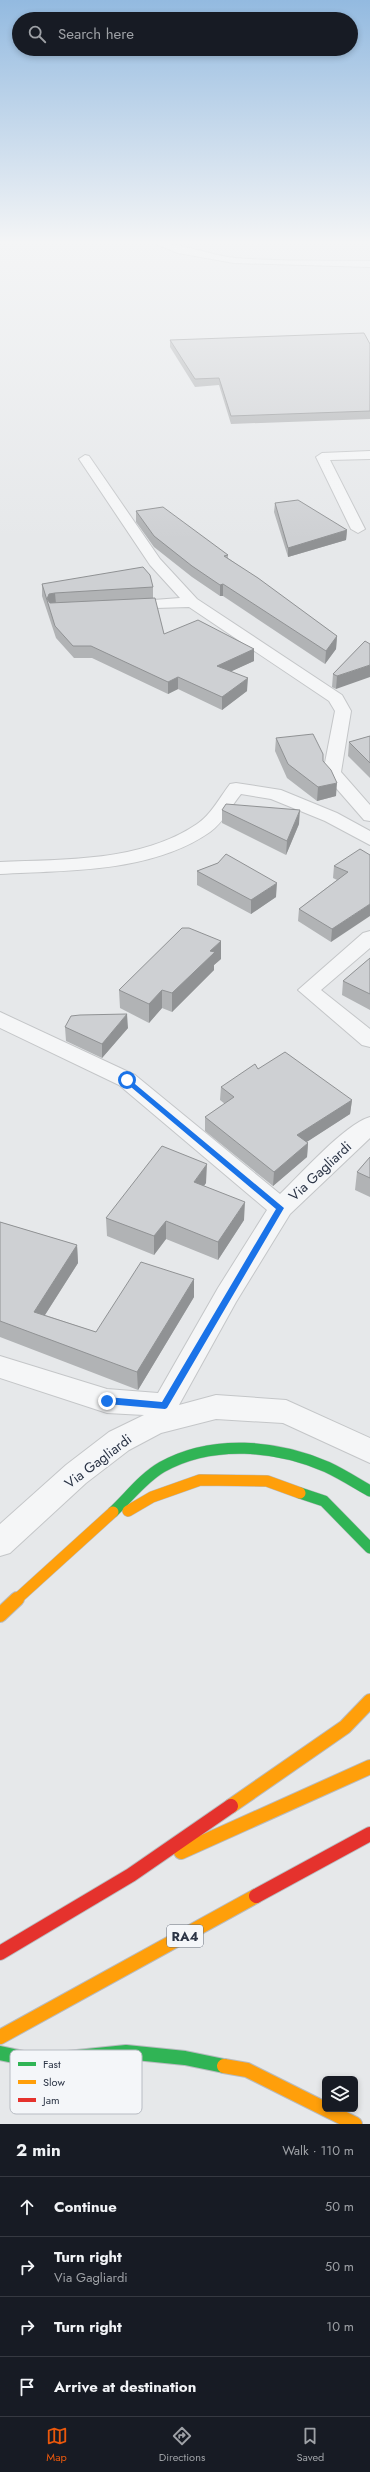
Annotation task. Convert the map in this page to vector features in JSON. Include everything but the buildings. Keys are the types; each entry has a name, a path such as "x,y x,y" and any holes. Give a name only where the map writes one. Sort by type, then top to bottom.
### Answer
{"highway":[{"path":"0,1615 162,1467 195,1454 234,1448 274,1450 320,1464 370,1491"},
{"path":"86,1536 152,1497 200,1480 267,1481 324,1501 370,1548"},
{"path":"0,1953 131,1875 345,1727 370,1701"},
{"path":"131,1875 370,1767"},
{"name":"RA4","path":"0,2038 370,1834"},
{"path":"0,2053 10,2055"},
{"path":"142,2054 185,2058 247,2070 355,2124"}],"street":[{"path":"358,529 322,457 370,454"},
{"path":"85,459 155,562 192,602 336,698 343,711 332,773 370,816"},
{"path":"109,607 192,602"},
{"path":"0,868 99,862 167,848 205,828 236,788 275,794 330,817 370,839"},
{"path":"370,936 308,990 370,1040"},
{"path":"0,1019 127,1080 280,1208"},
{"name":"Via Gagliardi","path":"0,1543 76,1474 119,1441 160,1414 280,1208 342,1149 370,1125"},
{"path":"0,1367 107,1401 160,1414 216,1407 286,1412 370,1451"}],"traffic: fast":[{"path":"113,1512 143,1482 162,1467 180,1458 200,1452 220,1449 240,1448 261,1450 300,1458 332,1469 370,1491"},
{"path":"300,1493 324,1501 370,1548"},
{"path":"0,2053 10,2055"},
{"path":"142,2054 185,2058 224,2066"}],"traffic: slow":[{"path":"128,1511 152,1497 200,1480 267,1481 300,1493"},
{"path":"0,1615 113,1512"},
{"path":"231,1806 345,1727 370,1701"},
{"path":"181,1852 370,1767"},
{"path":"0,2037 256,1896"},
{"path":"224,2066 247,2070 355,2124"}],"traffic: jam":[{"path":"0,1953 131,1875 231,1806"},
{"path":"256,1896 370,1834"}],"route":[{"path":"107,1401 165,1405 227,1295 280,1208 170,1114 127,1080"}]}
